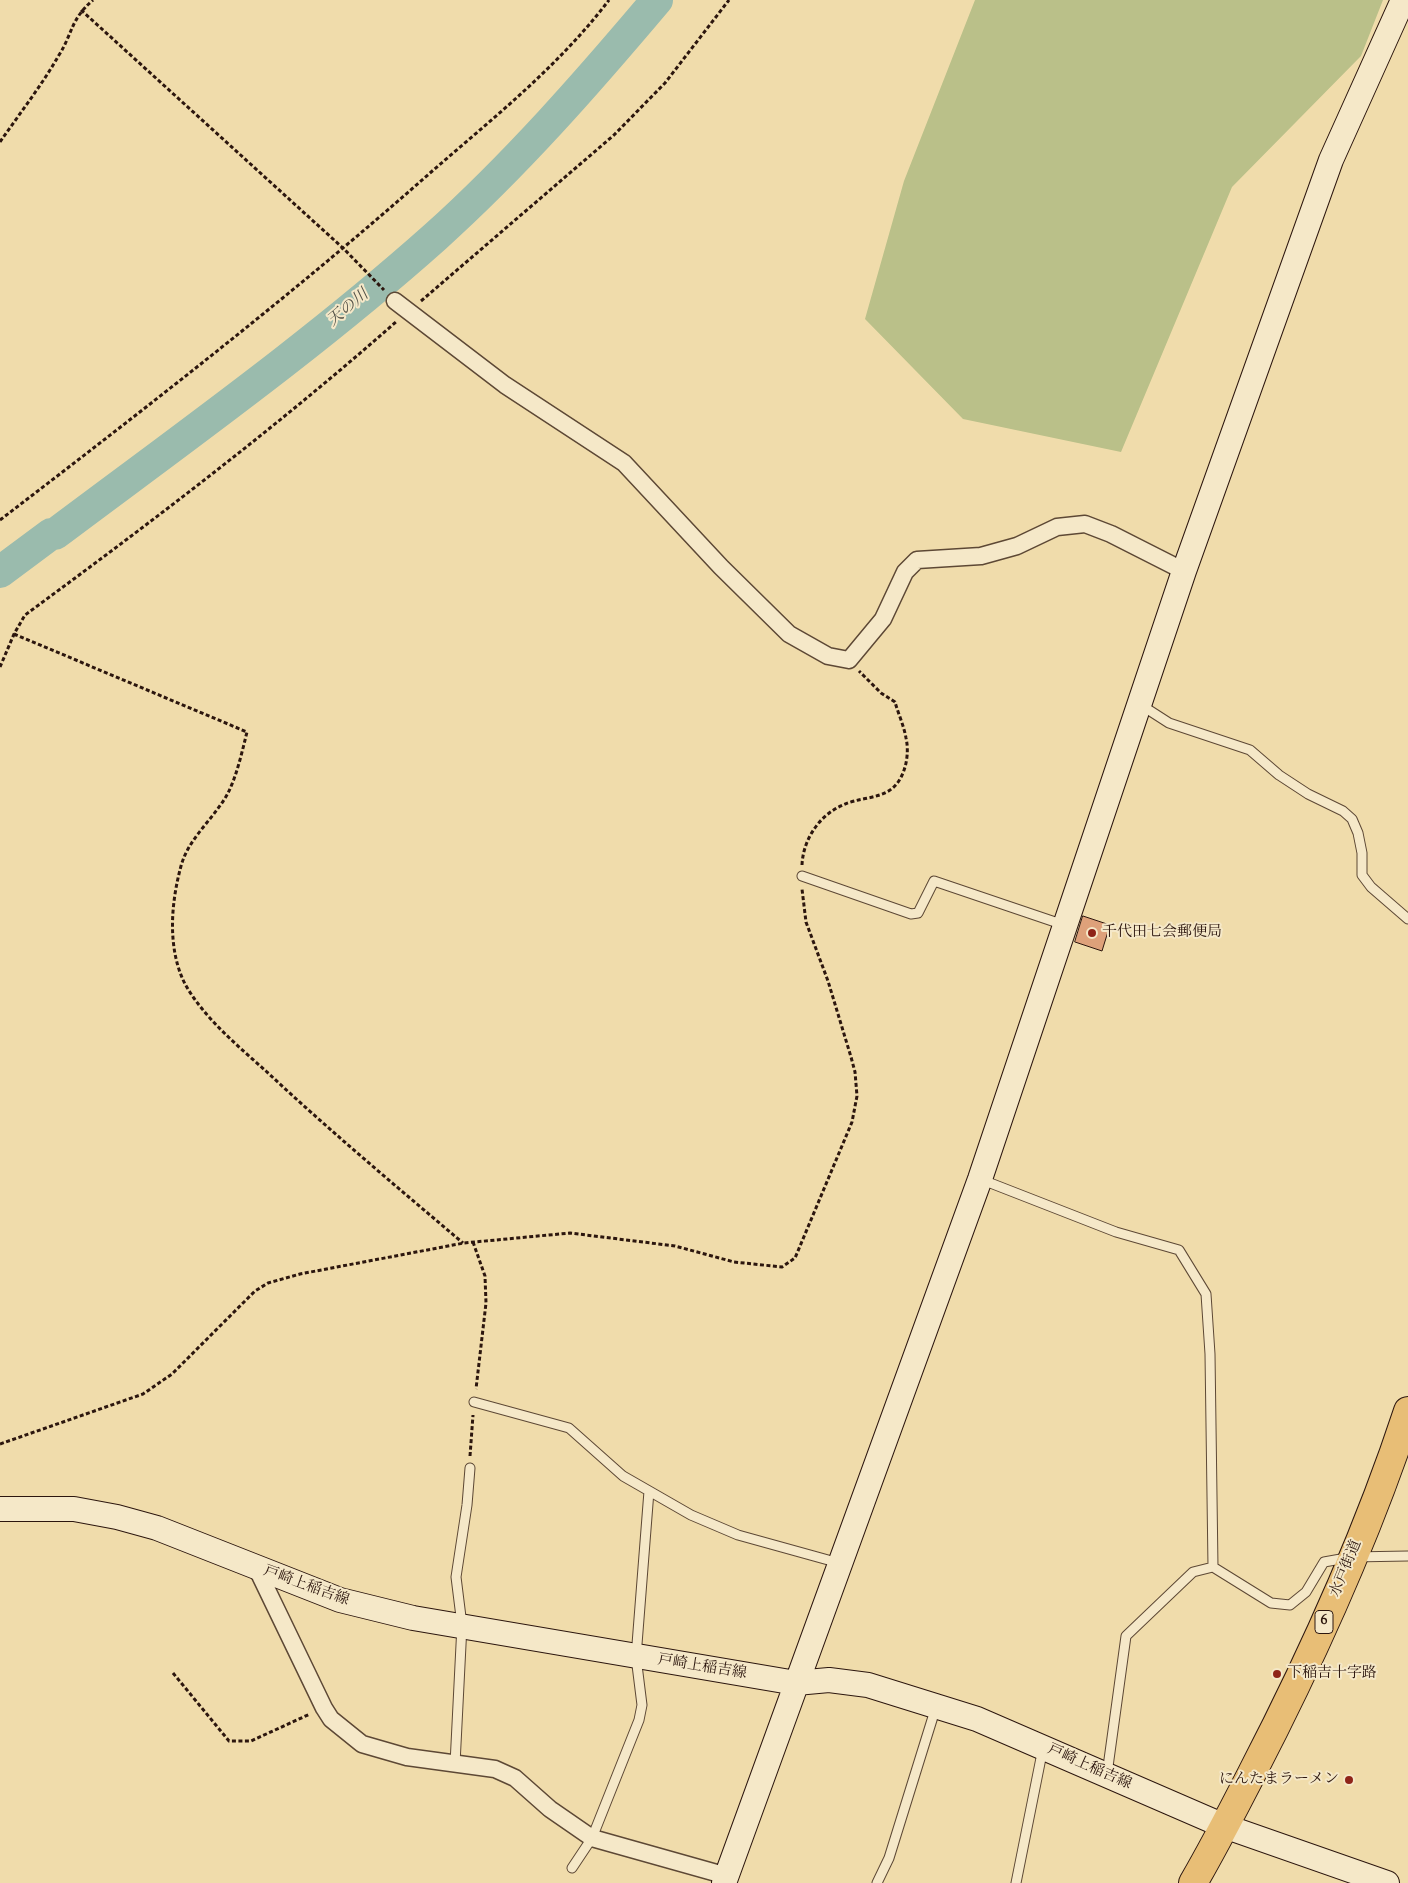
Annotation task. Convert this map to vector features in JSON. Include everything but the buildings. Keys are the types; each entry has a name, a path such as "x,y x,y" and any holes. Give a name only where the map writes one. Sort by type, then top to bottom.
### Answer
{"highway":[{"name":"水戸街道","path":"1193,1883 1287,1706 1352,1557 1408,1411"}],"street":[{"path":"256,1569 324,1708 331,1719 362,1744 407,1757 495,1769 515,1778 550,1809 592,1838 726,1880 980,1179 1067,925 1184,572 1332,160 1402,0"},
{"path":"395,301 505,385 624,463 721,567 788,634 828,656 848,660 883,619 904,572 917,560 981,556 1017,546 1057,527 1084,524 1111,534 1184,572"},
{"name":"戸崎上稲吉線","path":"0,1509 74,1509 117,1517 157,1528 256,1569 350,1603 413,1618 796,1683 829,1680 868,1685 977,1720 1224,1826 1387,1883"}],"lane":[{"path":"1140,704 1169,723 1250,750 1279,775 1308,794 1343,811 1352,819 1358,833 1362,853 1362,875 1371,887 1408,920"},
{"path":"802,876 912,914 918,913 934,881 1067,925"},
{"path":"980,1179 1116,1232 1179,1250 1206,1294 1210,1354 1213,1567"},
{"path":"474,1402 569,1428 623,1476 691,1515 738,1535 840,1563"},
{"path":"455,1764 462,1625 456,1577 467,1505 470,1468"},
{"path":"572,1868 592,1838 639,1720 642,1705 636,1657 649,1491"},
{"path":"1107,1777 1126,1636 1193,1572 1213,1567 1271,1603 1290,1605 1306,1592 1324,1562 1352,1557 1408,1556"},
{"path":"877,1883 889,1858 936,1706"},
{"path":"1016,1883 1043,1748"}],"path":[{"path":"0,142 54,64 81,10 93,0"},
{"path":"0,520 344,249 505,107 587,29 609,0"},
{"path":"0,667 14,634 26,614 182,500 317,392 614,135 665,83 729,0"},
{"path":"81,10 344,249 395,301"},
{"path":"14,634 247,732 228,792 190,845 181,866 171,929 176,955 185,983 207,1014 328,1130 464,1243"},
{"path":"0,1444 143,1394 172,1374 239,1305 268,1283 300,1274 464,1243 570,1233 675,1246 734,1262 782,1266 795,1258 852,1122 858,1096 856,1072 803,911 803,853 811,831 842,805 889,791 900,780 906,763 907,739 895,702 881,693 848,660"},
{"path":"470,1468 474,1402 486,1303 485,1276 473,1242"},
{"path":"174,1673 230,1741 251,1741 324,1708"}],"green space":[{"path":"975,0 1383,0 1361,56 1232,187 1121,452 963,419 865,319 904,181"}],"waterway":[{"name":"天の川","path":"0,572 51,534 55,534 248,390 343,315 435,237 522,152 604,62 657,0"}],"place":[{"name":"千代田七会郵便局","path":"1092,933"},
{"name":"下稲吉十字路","path":"1277,1674"},
{"name":"にんたまラーメン","path":"1349,1780"}]}
